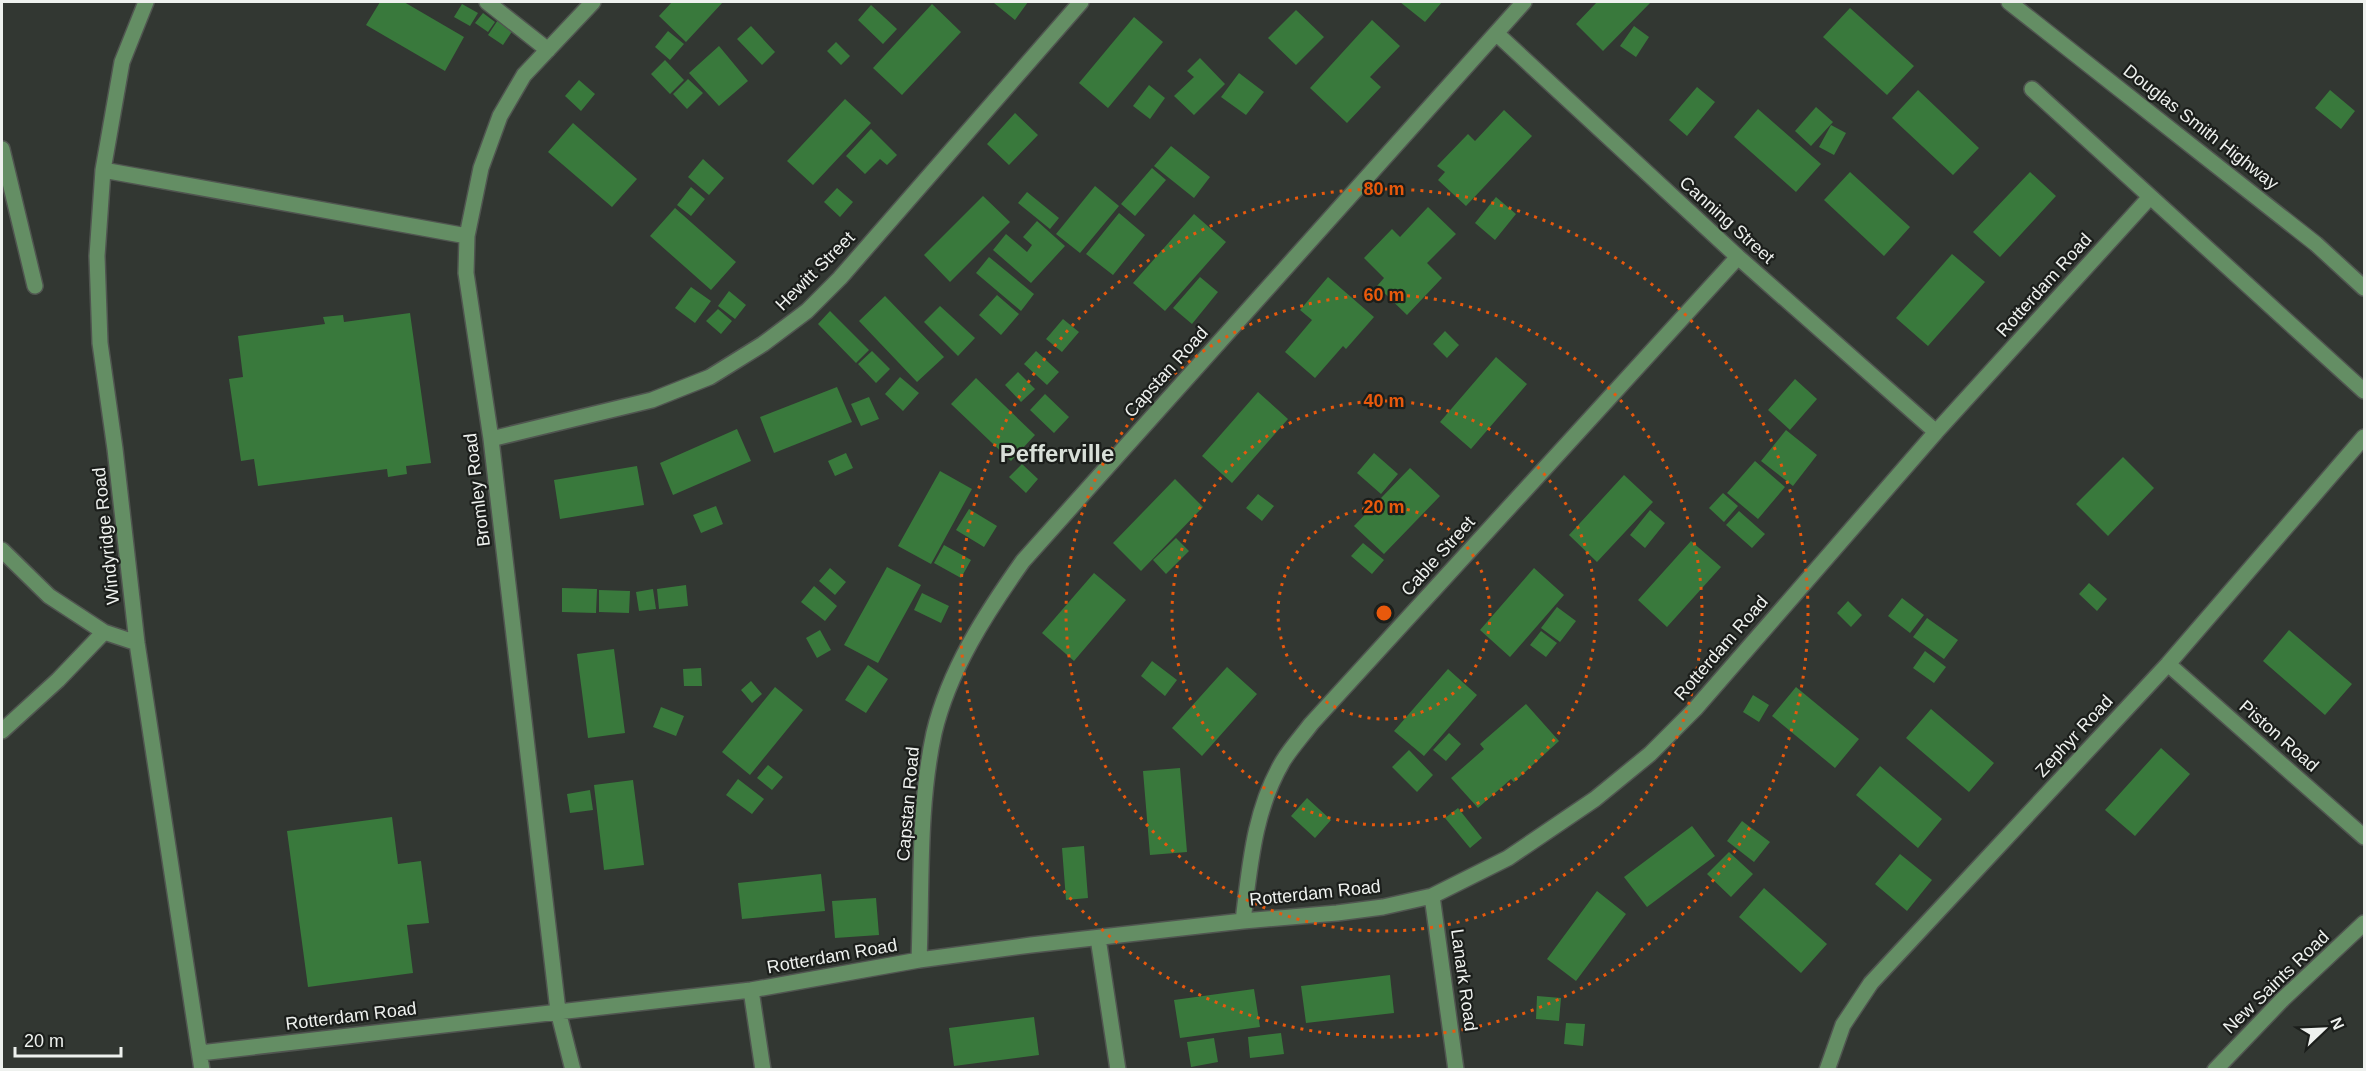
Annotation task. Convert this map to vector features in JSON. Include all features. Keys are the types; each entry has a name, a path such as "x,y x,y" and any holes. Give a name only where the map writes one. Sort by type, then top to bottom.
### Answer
{"street":[{"name":"Windyridge Road","path":"146,2 122,62 103,170 97,256 100,343 116,449 137,643 202,1070"},
{"path":"487,2 548,50"},
{"name":"Bromley Road","path":"573,1070 558,1011 491,439 466,273 466,236 481,168 500,116 525,75 593,2"},
{"name":"Hewitt Street","path":"491,439 651,400 710,377 763,344 807,311 840,278 1081,2"},
{"name":"Capstan Road","path":"919,960 925,792 935,733 948,689 993,603 1023,561 1524,2"},
{"name":"Douglas Smith Highway","path":"2009,2 2316,244 2364,288"},
{"name":"Canning Street","path":"1496,33 1738,257 1936,432"},
{"path":"2032,89 2364,391"},
{"path":"2,149 35,286"},
{"path":"103,170 466,236"},
{"name":"Rotterdam Road","path":"200,1053 751,990 919,960 1243,921 1337,913 1383,907 1432,896 1518,852 1595,799 1650,754 1695,709 1936,432 2151,197"},
{"name":"Cable Street","path":"1243,921 1252,843 1266,798 1283,760 1311,724 1738,257"},
{"name":"Zephyr Road","path":"1827,1070 1843,1025 1871,982 2168,664 2364,437"},
{"path":"2,550 50,596 105,632 137,643"},
{"path":"2,731 58,680 105,632"},
{"name":"Piston Road","path":"2168,664 2364,837"},
{"name":"Lanark Road","path":"1432,896 1456,1070"},
{"name":"New Saints Road","path":"2215,1070 2283,999 2364,922"},
{"path":"1098,938 1118,1070"},
{"path":"751,990 763,1070"}],"building":[{"path":"380,2 404,2 464,37 445,71 366,25"},
{"path":"672,2 723,2 686,42 659,16"},
{"path":"995,2 1028,2 1015,20"},
{"path":"1400,2 1442,2 1425,22"},
{"path":"1597,2 1651,2 1603,51 1576,24"},
{"path":"462,4 478,13 470,26 454,17"},
{"path":"932,4 961,32 902,95 873,68"},
{"path":"871,5 897,29 883,44 858,20"},
{"path":"1850,8 1914,66 1887,95 1823,37"},
{"path":"1296,10 1324,37 1296,65 1268,38"},
{"path":"483,13 495,22 488,32 475,23"},
{"path":"1134,17 1163,42 1108,108 1079,83"},
{"path":"498,20 513,30 503,45 488,35"},
{"path":"1372,20 1400,46 1370,77 1381,87 1347,123 1310,88"},
{"path":"751,26 775,52 762,65 737,39"},
{"path":"1634,26 1649,37 1636,57 1620,46"},
{"path":"668,31 684,44 670,60 655,47"},
{"path":"836,42 850,56 841,65 827,51"},
{"path":"719,46 748,81 719,106 689,73"},
{"path":"1200,58 1225,84 1194,115 1174,96 1194,77 1187,71"},
{"path":"665,60 684,80 670,94 651,74"},
{"path":"1239,73 1264,92 1246,115 1221,97"},
{"path":"688,79 703,93 687,109 673,94"},
{"path":"579,80 595,94 581,111 565,96"},
{"path":"1149,85 1165,98 1150,119 1133,106"},
{"path":"1697,87 1715,102 1687,136 1669,120"},
{"path":"1918,90 1979,148 1953,175 1892,118"},
{"path":"2330,90 2355,111 2341,129 2315,108"},
{"path":"845,99 871,123 813,185 787,161"},
{"path":"1816,107 1833,122 1811,146 1795,131"},
{"path":"1758,109 1821,164 1796,192 1734,137"},
{"path":"1504,110 1532,136 1466,206 1438,180 1445,172 1437,166 1468,134 1475,141"},
{"path":"1015,113 1038,135 1009,165 987,144"},
{"path":"573,123 637,179 612,207 548,152"},
{"path":"1831,125 1846,133 1834,155 1819,147"},
{"path":"871,129 897,155 887,165 880,159 865,174 846,156"},
{"path":"1171,146 1210,177 1194,198 1154,166"},
{"path":"703,159 724,178 709,195 688,177"},
{"path":"1152,168 1166,180 1135,216 1121,204"},
{"path":"1850,172 1910,227 1884,256 1824,200"},
{"path":"2030,172 2056,196 2000,257 1973,232"},
{"path":"1095,186 1119,206 1080,253 1056,234"},
{"path":"691,187 705,199 691,216 677,205"},
{"path":"837,188 853,202 840,217 824,202"},
{"path":"1027,192 1059,218 1050,229 1018,203"},
{"path":"983,196 1010,222 950,282 924,255"},
{"path":"1496,197 1516,214 1495,240 1475,223"},
{"path":"1428,207 1456,234 1427,263 1442,278 1407,315 1377,286 1384,278 1364,258 1392,229 1400,237"},
{"path":"675,208 736,262 711,290 650,236"},
{"path":"1119,213 1145,235 1113,275 1086,254"},
{"path":"1194,214 1226,242 1165,311 1133,283"},
{"path":"1037,221 1065,246 1031,283 993,250 1006,234 1027,252 1032,245 1023,237"},
{"path":"1952,254 1985,282 1928,346 1896,318"},
{"path":"989,257 1034,294 1021,311 976,273"},
{"path":"1200,277 1218,292 1192,324 1173,308"},
{"path":"1328,277 1374,317 1346,349 1343,346 1315,378 1285,352 1312,320 1300,310"},
{"path":"691,287 711,301 695,323 675,308"},
{"path":"729,291 746,305 735,319 718,306"},
{"path":"997,295 1019,314 1001,335 979,315"},
{"path":"885,296 944,357 917,382 859,321"},
{"path":"940,306 975,338 958,356 924,322"},
{"path":"718,309 732,321 721,334 706,321"},
{"path":"830,311 869,350 856,363 818,324"},
{"path":"410,313 431,463 406,466 407,474 388,477 387,469 258,486 254,459 241,461 229,379 243,377 238,336 325,324 323,317 343,315 344,322"},
{"path":"1063,319 1079,332 1062,352 1046,339"},
{"path":"1445,331 1459,345 1447,358 1433,344"},
{"path":"872,351 890,369 876,383 858,364"},
{"path":"1036,351 1059,372 1047,385 1024,364"},
{"path":"1496,357 1527,384 1471,449 1440,422"},
{"path":"1018,372 1035,389 1021,402 1005,385"},
{"path":"900,377 919,393 903,411 885,394"},
{"path":"976,378 1035,435 1011,461 951,404"},
{"path":"1795,379 1817,399 1790,430 1768,410"},
{"path":"837,387 852,422 774,453 760,417"},
{"path":"1258,392 1288,419 1232,483 1202,456"},
{"path":"1045,394 1069,417 1054,433 1030,410"},
{"path":"869,397 879,419 861,426 851,404"},
{"path":"737,429 751,461 673,495 660,463"},
{"path":"1786,430 1817,455 1793,486 1761,461"},
{"path":"846,453 853,468 835,476 828,461"},
{"path":"1374,453 1398,474 1381,494 1357,473"},
{"path":"2123,457 2154,488 2108,536 2076,504"},
{"path":"1755,461 1785,487 1758,519 1727,493"},
{"path":"1022,464 1038,479 1026,493 1009,477"},
{"path":"637,466 644,505 560,519 554,480"},
{"path":"1410,468 1440,496 1384,554 1354,526"},
{"path":"940,471 972,489 931,564 898,546"},
{"path":"1624,475 1653,502 1597,562 1569,535"},
{"path":"1175,479 1203,507 1141,571 1113,543"},
{"path":"1723,493 1738,506 1724,522 1709,508"},
{"path":"1258,494 1274,506 1262,521 1246,508"},
{"path":"716,506 723,524 701,533 693,515"},
{"path":"969,509 997,526 984,547 956,530"},
{"path":"1650,510 1665,523 1645,548 1630,535"},
{"path":"1739,511 1765,534 1752,548 1726,525"},
{"path":"1176,538 1189,551 1166,574 1153,560"},
{"path":"1691,541 1721,567 1667,627 1638,600"},
{"path":"1363,543 1384,560 1372,574 1351,556"},
{"path":"944,545 971,560 961,578 934,563"},
{"path":"887,567 921,585 878,663 844,645"},
{"path":"830,568 846,582 835,595 819,581"},
{"path":"1534,568 1564,595 1510,657 1480,630"},
{"path":"1094,573 1126,600 1074,661 1042,633"},
{"path":"2089,583 2107,599 2097,611 2079,594"},
{"path":"686,585 688,606 659,609 657,589"},
{"path":"814,586 837,606 825,621 801,602"},
{"path":"562,588 597,589 596,613 562,612"},
{"path":"653,589 656,609 639,611 636,592"},
{"path":"599,590 630,591 629,613 599,612"},
{"path":"922,593 949,606 941,623 914,610"},
{"path":"1902,598 1924,615 1910,633 1888,616"},
{"path":"1848,601 1862,615 1851,627 1837,613"},
{"path":"1557,607 1576,621 1560,642 1541,628"},
{"path":"1927,618 1958,640 1944,659 1913,637"},
{"path":"820,630 831,650 817,658 806,638"},
{"path":"2289,630 2352,684 2325,715 2263,661"},
{"path":"1541,631 1557,643 1546,657 1530,645"},
{"path":"614,649 625,733 588,738 577,654"},
{"path":"1925,651 1946,667 1934,683 1913,668"},
{"path":"1152,661 1177,680 1165,696 1141,676"},
{"path":"868,665 888,679 866,713 845,700"},
{"path":"1227,667 1257,694 1202,756 1172,728"},
{"path":"701,668 702,686 684,686 683,669"},
{"path":"1448,669 1477,695 1424,756 1394,731"},
{"path":"751,681 762,694 752,703 741,690"},
{"path":"775,687 803,710 750,775 722,752"},
{"path":"1796,687 1859,739 1835,768 1772,716"},
{"path":"1753,695 1769,705 1759,722 1743,712"},
{"path":"1526,704 1559,741 1514,782 1511,779 1478,808 1451,778 1484,749 1480,744"},
{"path":"661,707 684,716 676,736 653,727"},
{"path":"1931,709 1994,763 1969,792 1906,738"},
{"path":"1449,733 1461,744 1446,761 1433,750"},
{"path":"2161,748 2190,774 2135,836 2105,810"},
{"path":"1409,750 1433,775 1417,792 1392,767"},
{"path":"768,765 783,777 772,790 757,778"},
{"path":"1880,766 1942,819 1918,848 1856,795"},
{"path":"1180,768 1187,852 1150,855 1143,771"},
{"path":"738,779 764,799 752,814 726,795"},
{"path":"633,780 644,865 604,870 594,785"},
{"path":"590,790 593,810 570,813 567,794"},
{"path":"1307,798 1331,820 1315,838 1291,816"},
{"path":"1458,808 1482,838 1470,848 1445,818"},
{"path":"392,817 398,864 421,861 429,923 407,925 413,973 308,987 287,831"},
{"path":"1742,821 1770,842 1754,862 1727,841"},
{"path":"1692,826 1715,856 1647,907 1624,877"},
{"path":"1084,846 1088,898 1066,900 1062,848"},
{"path":"1729,852 1753,874 1731,897 1707,874"},
{"path":"1900,854 1932,880 1907,911 1875,884"},
{"path":"821,874 825,911 742,919 738,883"},
{"path":"1764,888 1827,944 1801,973 1739,917"},
{"path":"1597,891 1626,914 1576,981 1547,959"},
{"path":"876,898 879,935 835,938 832,901"},
{"path":"1390,975 1394,1013 1306,1023 1301,986"},
{"path":"1254,989 1260,1027 1180,1038 1174,1000"},
{"path":"1537,996 1561,998 1559,1021 1536,1019"},
{"path":"1034,1017 1039,1055 954,1066 949,1028"},
{"path":"1566,1023 1585,1024 1583,1046 1564,1044"},
{"path":"1281,1033 1284,1054 1250,1058 1248,1037"},
{"path":"1214,1038 1218,1062 1191,1067 1187,1042"}],"district":[{"name":"Pefferville","path":"1057,454"}]}
